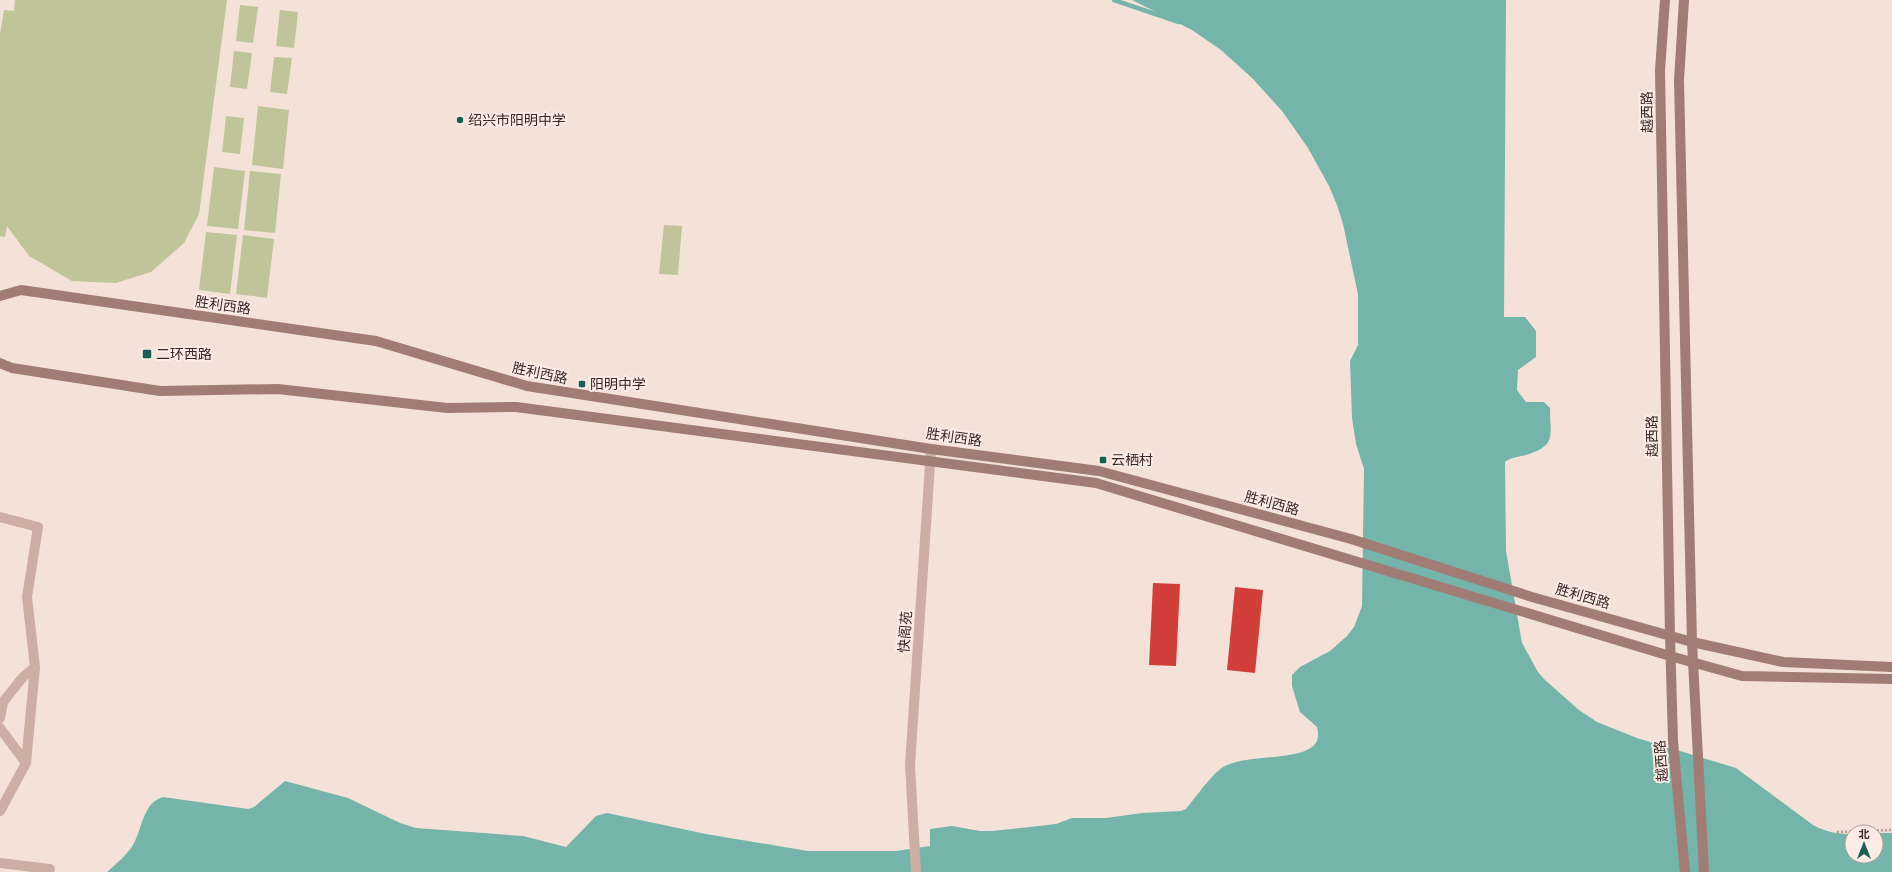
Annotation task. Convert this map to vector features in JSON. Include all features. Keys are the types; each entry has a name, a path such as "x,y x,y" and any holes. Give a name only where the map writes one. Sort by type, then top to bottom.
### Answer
{"main road":[{"name":"越西路","path":"1665,0 1660,70 1670,656 1673,741 1685,872"},
{"path":"1684,0 1679,80 1692,642 1704,872"},
{"name":"胜利西路","path":"0,296 21,290 376,342 527,386 931,449 1099,471 1351,539 1532,597 1692,642 1783,662 1892,667"},
{"name":"胜利西路","path":"0,363 12,368 160,391 278,389 447,408 516,406 1096,483 1526,613 1742,676 1892,679"}],"street":[{"name":"快阁苑","path":"916,872 910,765 931,449"},
{"path":"0,518 38,527 27,597 35,667 26,763 0,811"},
{"path":"0,718 3,702 23,677 35,667"},
{"path":"0,728 26,763"},
{"path":"0,863 50,869"}],"path":[{"path":"1837,832 1892,830"}],"green space":[{"path":"15,0 227,0 199,214 184,243 151,272 116,283 72,281 29,256 7,226 5,237 0,236 0,34 4,10 14,11"},
{"path":"240,5 258,7 253,43 236,41"},
{"path":"280,10 298,12 294,48 276,46"},
{"path":"234,51 252,53 247,89 230,87"},
{"path":"274,57 292,58 287,94 270,92"},
{"path":"258,106 289,110 283,169 252,165"},
{"path":"226,116 244,118 240,154 222,152"},
{"path":"214,167 245,171 238,229 207,226"},
{"path":"250,171 281,174 275,233 244,230"},
{"path":"664,225 682,226 678,275 659,274"},
{"path":"206,232 237,235 230,294 199,290"},
{"path":"243,235 274,239 267,298 236,294"}],"water":[{"path":"1132,0 1506,0 1504,317 1525,317 1536,331 1536,357 1518,370 1517,390 1526,402 1544,402 1550,408 1551,426 1550,439 1543,448 1505,462 1506,551 1522,643 1538,672 1545,680 1579,710 1597,722 1637,738 1736,768 1813,825 1832,832 1844,834 1844,864 1884,864 1884,833 1892,833 1892,872 107,872 131,849 147,810 156,800 163,797 248,809 254,807 285,781 348,798 400,823 416,828 523,836 566,847 596,816 607,813 706,834 808,851 896,851 930,846 930,829 952,826 980,831 992,831 1056,824 1072,818 1106,818 1142,813 1181,811 1186,809 1210,779 1225,766 1246,760 1294,754 1312,747 1318,738 1317,727 1300,712 1292,686 1292,675 1300,667 1330,651 1347,636 1354,627 1362,606 1364,469 1356,444 1352,418 1350,361 1358,345 1358,294 1343,224 1337,205 1329,186 1308,148 1282,111 1252,78 1221,50 1192,30"}],"building":[{"path":"1153,583 1180,584 1176,666 1149,665"},
{"path":"1235,587 1263,590 1255,673 1227,670"}],"waterway":[{"path":"1114,0 1179,22"}],"place":[{"name":"绍兴市阳明中学","path":"460,120"},
{"name":"二环西路","path":"147,354"},
{"name":"阳明中学","path":"582,384"},
{"name":"云栖村","path":"1103,460"}]}
